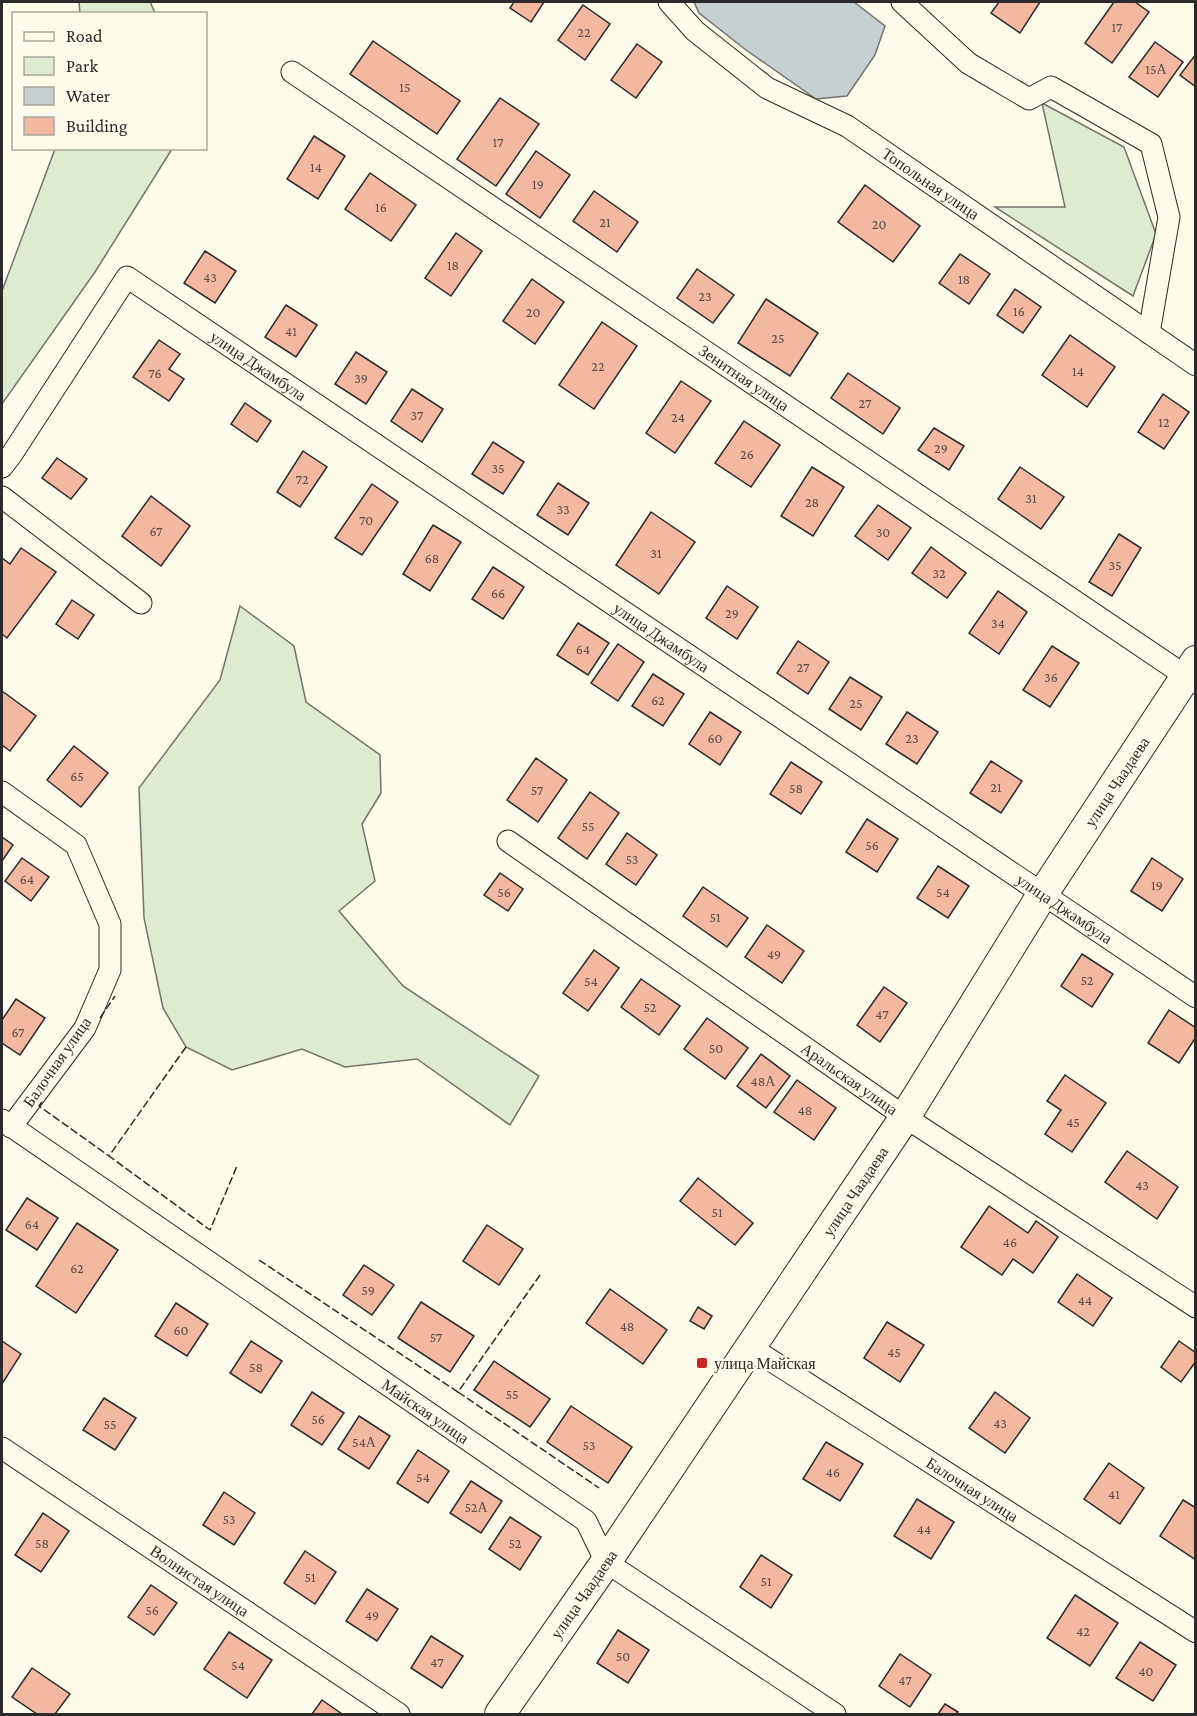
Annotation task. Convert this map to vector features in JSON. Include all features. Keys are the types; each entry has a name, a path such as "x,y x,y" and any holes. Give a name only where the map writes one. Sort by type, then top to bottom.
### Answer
{"street":[{"name":"Топольная улица","path":"669,2 695,31 766,88 847,126 1196,365"},
{"path":"902,2 968,63 1029,99 1051,87 1151,144 1169,217 1149,333"},
{"name":"Зенитная улица","path":"292,72 1192,673"},
{"name":"улица Джамбула","path":"2,467 127,277 1196,997"},
{"path":"2,497 141,603"},
{"name":"улица Чаадаева","path":"500,1714 606,1562 905,1117 1042,895 1192,673"},
{"name":"Балочная улица","path":"2,792 76,845 110,924 110,970 85,1028 6,1123"},
{"name":"Аральская улица","path":"508,841 905,1117 1196,1307"},
{"name":"Майская улица","path":"6,1123 586,1521 606,1562"},
{"name":"Балочная улица","path":"750,1347 1196,1632"},
{"name":"Волнистая улица","path":"2,1448 399,1714"},
{"path":"606,1562 835,1714"}],"green space":[{"path":"79,2 150,2 155,12 80,12"},
{"path":"1042,103 1124,147 1156,234 1133,296 995,207 1065,207"},
{"path":"55,150 171,150 95,272 2,404 2,291"},
{"path":"240,606 294,646 306,702 380,755 381,793 362,824 375,881 339,911 403,986 539,1076 510,1125 417,1059 345,1067 302,1049 232,1070 186,1047 163,1008 144,918 139,788 220,680"}],"water":[{"path":"694,2 854,2 885,26 875,55 847,96 816,99 746,50 699,13"}],"building":[{"path":"514,2 544,2 531,22 510,8"},
{"path":"999,2 1040,2 1020,33 991,13"},
{"path":"1114,2 1135,2 1149,12 1112,63 1085,43"},
{"path":"583,5 610,24 585,60 558,40"},
{"path":"373,41 460,101 437,134 350,74"},
{"path":"1155,42 1183,62 1158,97 1129,77"},
{"path":"637,44 662,62 636,98 611,80"},
{"path":"1196,54 1196,87 1180,75"},
{"path":"500,98 539,124 496,186 457,159"},
{"path":"314,136 345,156 318,199 287,179"},
{"path":"536,151 570,175 540,218 506,194"},
{"path":"370,173 416,205 391,241 345,209"},
{"path":"865,185 920,226 893,262 838,222"},
{"path":"594,191 638,222 617,252 573,221"},
{"path":"456,233 482,251 451,296 425,278"},
{"path":"205,251 236,271 215,303 184,283"},
{"path":"960,254 990,274 969,304 939,283"},
{"path":"697,269 734,295 713,323 677,298"},
{"path":"532,279 564,302 535,344 503,321"},
{"path":"1015,289 1041,307 1023,333 997,315"},
{"path":"766,299 818,333 790,376 738,343"},
{"path":"286,305 317,325 296,357 265,337"},
{"path":"602,322 637,346 594,409 559,385"},
{"path":"1070,335 1115,367 1087,407 1042,375"},
{"path":"159,340 180,354 169,369 184,379 169,401 133,377"},
{"path":"356,352 387,372 366,404 335,384"},
{"path":"848,373 900,408 883,434 831,398"},
{"path":"681,381 711,401 675,453 646,433"},
{"path":"412,389 443,409 422,442 391,421"},
{"path":"1163,394 1189,412 1164,449 1138,432"},
{"path":"245,403 271,421 257,442 231,424"},
{"path":"744,421 780,445 751,487 715,463"},
{"path":"934,428 964,446 949,470 918,450"},
{"path":"493,442 524,462 503,494 472,474"},
{"path":"303,451 327,467 300,507 277,492"},
{"path":"57,458 87,479 71,499 42,478"},
{"path":"812,467 844,487 813,536 781,516"},
{"path":"1020,467 1064,497 1041,529 998,499"},
{"path":"558,483 589,503 568,535 537,515"},
{"path":"372,484 398,502 362,555 335,538"},
{"path":"151,496 190,526 161,566 122,536"},
{"path":"878,505 911,528 888,560 855,536"},
{"path":"651,512 695,542 659,594 616,565"},
{"path":"433,525 461,542 430,591 403,574"},
{"path":"1119,534 1141,548 1112,596 1089,582"},
{"path":"931,547 966,573 947,598 912,573"},
{"path":"21,548 56,572 7,638 2,634 2,558 10,564"},
{"path":"493,567 524,587 503,619 472,599"},
{"path":"727,586 758,607 737,639 706,618"},
{"path":"998,591 1027,612 999,654 969,633"},
{"path":"72,600 94,615 78,639 56,624"},
{"path":"578,623 609,643 588,675 557,655"},
{"path":"798,641 829,662 808,694 777,673"},
{"path":"618,644 644,662 618,701 591,683"},
{"path":"1052,646 1079,663 1050,707 1023,690"},
{"path":"653,674 684,694 663,726 632,706"},
{"path":"850,677 882,697 861,730 829,709"},
{"path":"2,691 36,716 10,751 2,745"},
{"path":"710,712 741,732 720,765 689,744"},
{"path":"907,712 938,732 917,764 886,744"},
{"path":"74,746 108,773 81,807 47,780"},
{"path":"536,758 567,780 538,822 507,800"},
{"path":"991,761 1022,781 1001,813 970,793"},
{"path":"791,762 822,782 801,814 770,794"},
{"path":"590,792 619,813 587,859 558,838"},
{"path":"867,819 898,839 877,872 846,852"},
{"path":"627,833 657,855 636,885 606,864"},
{"path":"2,837 13,845 2,861"},
{"path":"22,858 49,877 31,901 5,881"},
{"path":"1152,858 1183,879 1162,911 1131,891"},
{"path":"938,866 969,886 948,918 917,898"},
{"path":"500,873 523,889 508,911 484,895"},
{"path":"703,887 748,918 727,947 683,916"},
{"path":"767,925 804,951 782,983 745,957"},
{"path":"594,950 619,968 588,1011 563,993"},
{"path":"1082,954 1113,974 1092,1007 1061,986"},
{"path":"641,979 680,1006 659,1035 621,1007"},
{"path":"884,987 907,1003 880,1042 857,1025"},
{"path":"16,999 45,1018 20,1055 2,1043 2,1020"},
{"path":"1169,1010 1196,1028 1196,1037 1179,1063 1148,1043"},
{"path":"707,1018 748,1048 725,1079 684,1049"},
{"path":"761,1054 790,1076 766,1108 737,1086"},
{"path":"1065,1075 1106,1103 1072,1152 1045,1134 1061,1110 1047,1101"},
{"path":"797,1080 836,1108 814,1140 774,1112"},
{"path":"1127,1151 1178,1187 1157,1219 1105,1182"},
{"path":"698,1178 753,1223 735,1245 680,1201"},
{"path":"27,1198 58,1218 37,1250 6,1230"},
{"path":"989,1206 1028,1233 1036,1221 1058,1237 1033,1273 1013,1259 1002,1275 961,1247"},
{"path":"77,1223 118,1250 76,1313 36,1286"},
{"path":"487,1225 523,1249 499,1285 463,1261"},
{"path":"364,1265 394,1285 372,1315 343,1295"},
{"path":"1077,1274 1112,1298 1093,1326 1058,1302"},
{"path":"610,1289 667,1330 643,1364 586,1323"},
{"path":"421,1302 474,1336 450,1372 398,1338"},
{"path":"176,1303 208,1324 187,1356 155,1336"},
{"path":"698,1307 712,1316 704,1329 690,1321"},
{"path":"887,1322 924,1345 900,1382 864,1358"},
{"path":"2,1341 21,1354 2,1384"},
{"path":"251,1341 282,1361 261,1393 230,1373"},
{"path":"1179,1341 1196,1353 1196,1361 1181,1382 1161,1367"},
{"path":"494,1361 550,1399 530,1427 474,1390"},
{"path":"312,1392 344,1413 322,1445 291,1425"},
{"path":"995,1392 1030,1418 1005,1453 969,1428"},
{"path":"104,1398 136,1418 115,1450 83,1430"},
{"path":"571,1406 632,1447 608,1483 547,1442"},
{"path":"359,1416 390,1436 369,1469 338,1449"},
{"path":"826,1442 863,1464 840,1501 803,1479"},
{"path":"418,1450 449,1471 428,1503 397,1483"},
{"path":"1109,1463 1144,1488 1120,1524 1084,1499"},
{"path":"471,1481 502,1501 481,1533 450,1513"},
{"path":"224,1492 255,1513 234,1545 203,1525"},
{"path":"917,1499 954,1522 931,1559 894,1536"},
{"path":"1183,1500 1196,1508 1196,1560 1160,1536"},
{"path":"43,1513 69,1531 41,1572 15,1555"},
{"path":"510,1517 541,1537 520,1570 489,1549"},
{"path":"305,1551 336,1572 315,1604 284,1583"},
{"path":"761,1555 792,1575 771,1608 740,1587"},
{"path":"151,1585 177,1603 154,1635 128,1617"},
{"path":"367,1589 398,1609 377,1641 346,1621"},
{"path":"1075,1595 1118,1623 1090,1666 1047,1638"},
{"path":"618,1630 649,1650 628,1683 597,1663"},
{"path":"229,1632 272,1660 247,1698 204,1669"},
{"path":"431,1636 463,1656 442,1688 411,1668"},
{"path":"1140,1642 1176,1665 1153,1701 1116,1678"},
{"path":"900,1654 931,1675 910,1707 879,1686"},
{"path":"32,1668 70,1694 55,1714 37,1714 12,1697"},
{"path":"322,1700 342,1714 312,1714"},
{"path":"945,1704 958,1712 938,1714"}],"fence":[{"path":"100,1018 115,996"},
{"path":"186,1047 109,1156 210,1230 237,1166"},
{"path":"42,1102 39,1106 109,1156"},
{"path":"259,1260 458,1392 540,1275"},
{"path":"458,1392 599,1488"}],"place":[{"name":"улица Майская","path":"702,1363"}]}
